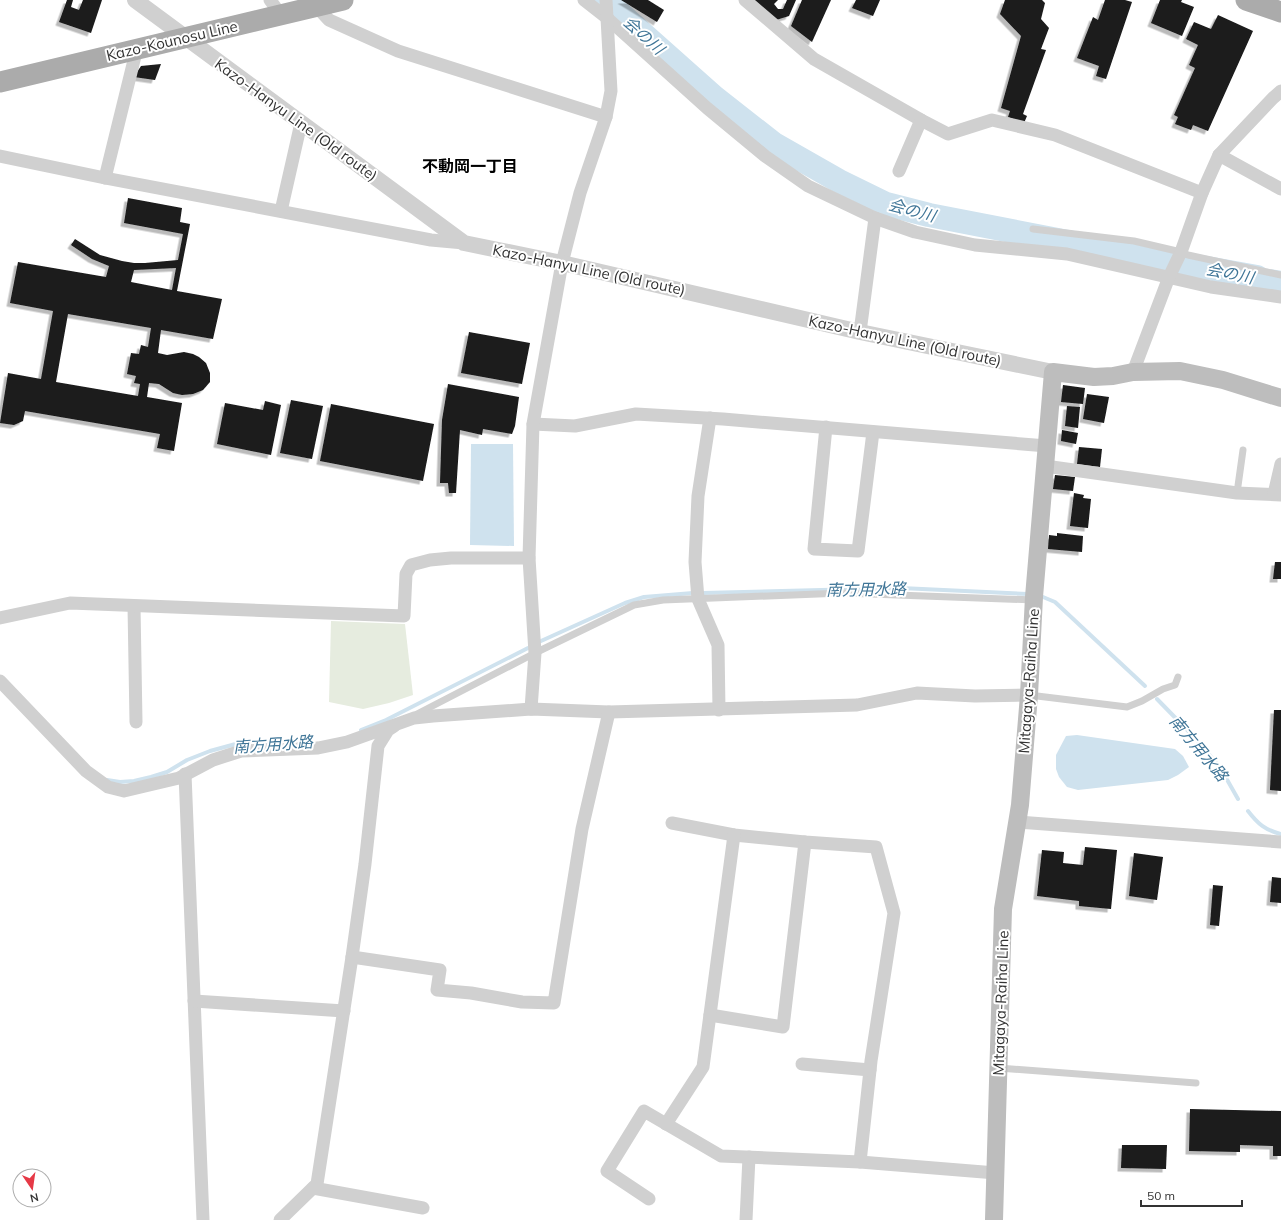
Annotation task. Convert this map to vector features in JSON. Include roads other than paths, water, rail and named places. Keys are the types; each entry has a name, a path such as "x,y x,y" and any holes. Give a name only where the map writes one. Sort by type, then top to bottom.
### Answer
{"main road":[{"name":"Kazo-Kounosu Line","path":"0,82 184,37 275,8 316,6 343,0"},
{"path":"1246,0 1281,12"},
{"path":"1053,372 1094,377 1113,376 1133,372 1180,370 1223,380 1281,398"},
{"name":"Mitagaya-Raiha Line","path":"994,1220 1003,909 1020,805 1046,446 1053,372"}],"street":[{"name":"Kazo-Hanyu Line (Old route)","path":"135,0 464,243 562,263 860,332 1053,372"},
{"path":"584,0 607,18 707,108 765,156 808,186 875,218 914,232 975,245 1067,254 1170,274 1211,287 1281,297"},
{"path":"531,709 535,647 529,558 533,424 562,263 580,193 606,117 611,91 606,0"},
{"path":"745,0 814,59 948,134 992,120 1055,135 1202,193"},
{"path":"316,6 330,20 398,51 606,117"},
{"path":"105,178 137,48"},
{"path":"1133,372 1202,193 1219,155 1281,91"},
{"path":"899,171 921,120"},
{"path":"281,211 301,123"},
{"path":"1219,155 1281,190"},
{"path":"0,156 105,178 431,240 464,243"},
{"path":"860,332 875,218"},
{"path":"533,424 575,426 636,414 826,427 1046,446"},
{"path":"710,418 698,496 695,562 698,595 718,645 720,710"},
{"path":"826,427 814,549 858,551 872,432"},
{"path":"1045,466 1237,492 1278,494 1281,464"},
{"path":"0,618 70,603 404,616 406,574 411,565 430,560 451,558 529,558"},
{"path":"134,606 136,722"},
{"path":"0,681 86,771 108,787 124,791 179,778 213,760 241,751 318,748 347,742 414,718 531,709 609,712 857,705 917,693 975,696 1029,695"},
{"path":"352,957 440,970 437,990 522,1002 554,1003 582,829 609,712"},
{"path":"280,1220 317,1184 352,957 378,746 388,730 401,722"},
{"path":"185,774 203,1220"},
{"path":"1018,822 1281,842"},
{"path":"672,823 734,835 876,847 894,913 870,1070 860,1162"},
{"path":"666,1124 703,1067 734,835"},
{"path":"710,1015 784,1027 805,842"},
{"path":"194,1001 344,1011"},
{"path":"802,1064 870,1070"},
{"path":"649,1199 607,1171 644,1111 721,1156 860,1162 996,1173"},
{"path":"746,1220 749,1157"},
{"path":"313,1188 423,1208"}],"lane":[{"path":"1034,229 1134,241 1179,254 1281,275"},
{"path":"1237,492 1243,450"},
{"path":"401,722 535,647 634,605 698,595 843,593 1035,596"},
{"path":"1029,695 1127,707 1142,701 1163,689 1175,685 1178,677"},
{"path":"999,1068 1196,1083"}],"water":[{"path":"471,444 513,444 514,546 470,545"},
{"path":"1077,735 1175,749 1183,756 1189,767 1168,780 1078,790 1067,787 1059,777 1056,769 1056,755 1066,736"}],"waterway":[{"name":"会の川","path":"605,0 714,97 774,144 839,181 886,204 929,215 1171,263 1179,263 1257,277 1262,280 1281,283"},
{"name":"南方用水路","path":"703,593 901,588 1028,594"},
{"name":"南方用水路","path":"541,641 625,603 644,597 693,593"},
{"name":"南方用水路","path":"1043,597 1055,602 1145,686"},
{"name":"南方用水路","path":"361,730 386,720 528,648"},
{"name":"南方用水路","path":"1157,699 1198,741 1221,769 1238,799"},
{"name":"南方用水路","path":"107,780 120,782 134,781 151,777 167,772 187,760 210,751 243,742 292,743"},
{"name":"南方用水路","path":"1248,811 1262,826 1270,831 1281,834"}],"district":[{"name":"不動岡一丁目","path":"470,166"}]}
